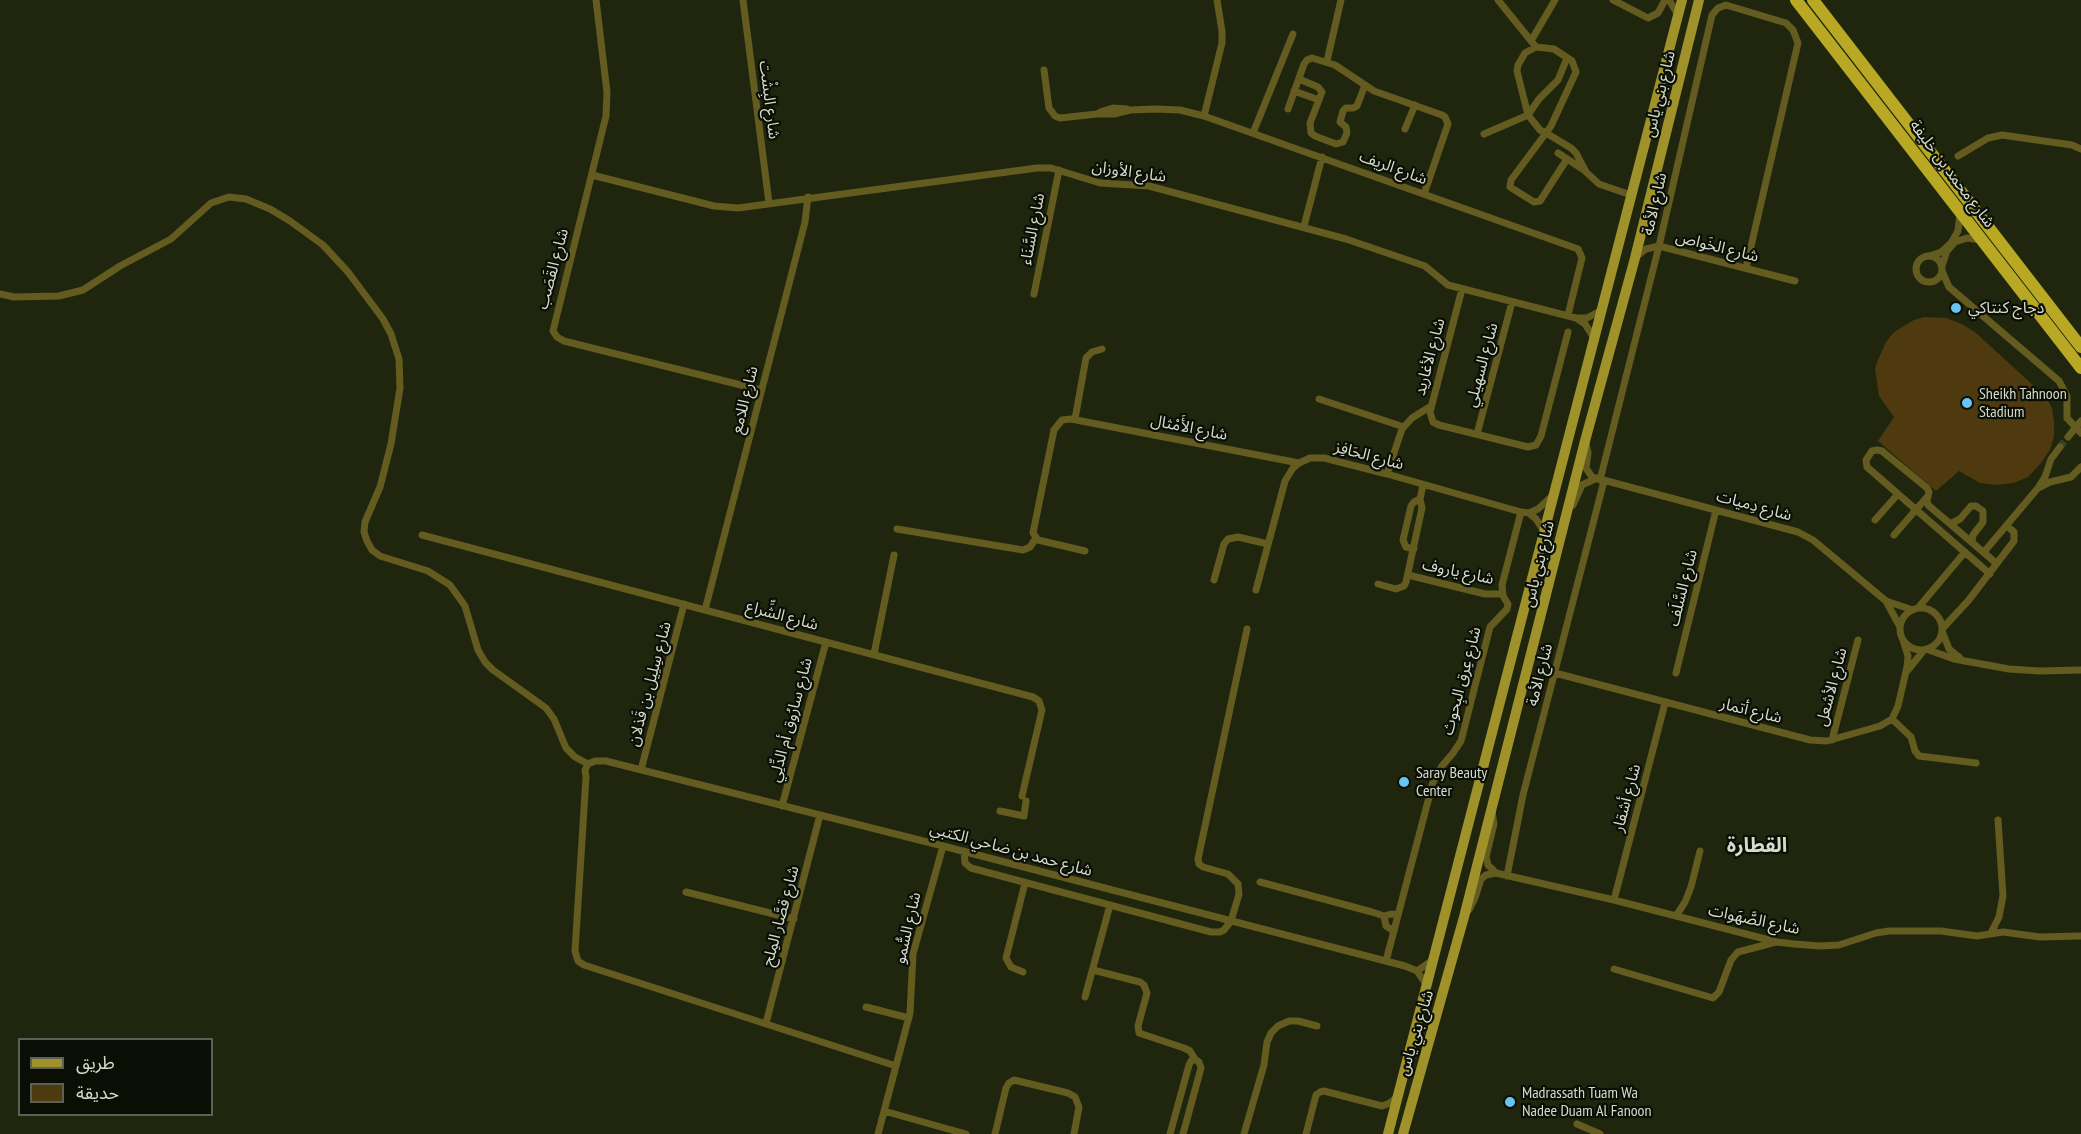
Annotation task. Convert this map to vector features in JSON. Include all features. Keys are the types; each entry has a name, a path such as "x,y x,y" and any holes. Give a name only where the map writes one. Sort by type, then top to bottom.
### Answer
{"highway":[{"name":"شارع محمد بن خليفة","path":"1796,0 2081,368"},
{"name":"شارع محمد بن خليفة","path":"1813,0 2081,347"}],"main road":[{"name":"شارع بني ياس","path":"1388,1134 1682,0"},
{"name":"شارع بني ياس","path":"1403,1134 1464,917 1585,441 1635,258 1699,0"},
{"path":"1443,925 1449,930 1456,943"}],"street":[{"name":"شارع القَصَب","path":"596,0 607,104 604,129 554,322 555,334 564,341 761,390"},
{"name":"شارع البِشْت","path":"743,0 769,203"},
{"path":"1204,116 1222,43 1217,0"},
{"path":"1327,61 1341,0"},
{"path":"1498,0 1534,44 1548,47 1568,58 1575,66 1574,78 1546,134 1509,185 1511,189 1534,202 1540,201 1567,159"},
{"path":"1555,0 1534,44 1518,65 1518,78 1527,115 1546,134 1576,153 1586,172"},
{"path":"1613,0 1648,18 1658,13 1667,0 1678,15"},
{"name":"شارع الأمة","path":"1507,876 1523,795 1659,246 1712,15 1718,8 1730,6 1786,23 1793,30 1798,43 1746,268"},
{"path":"1253,133 1293,34"},
{"path":"1288,109 1307,60 1312,58 1327,61 1365,85 1442,115 1448,124 1424,194"},
{"path":"1484,134 1527,115 1558,80 1568,58"},
{"name":"شارع الريف","path":"1044,70 1049,108 1055,116 1167,109 1204,116 1578,249 1582,258 1572,317"},
{"path":"1299,79 1320,88 1322,94 1310,123 1310,130 1315,136 1339,144 1343,142 1347,133 1347,129 1340,122 1343,111 1346,108 1357,106 1365,85"},
{"path":"1294,91 1319,100"},
{"path":"1405,129 1415,105"},
{"path":"1958,156 1988,138 2002,135 2080,148 2081,139"},
{"path":"1558,153 1599,184 1631,195"},
{"path":"1304,226 1322,157"},
{"name":"شارع الأوزان","path":"592,175 714,206 738,208 1037,168 1059,170 1100,183 1149,186 1304,226 1425,266 1443,283 1572,317"},
{"name":"شارع السَّنَاء","path":"1034,294 1059,170"},
{"path":"0,294 14,297 59,296 83,290 120,266 171,239 206,207 217,200 229,197 246,199 270,209 323,245 348,272 383,319 391,334 399,359 400,388 391,444 380,487 365,522 364,532 367,541 372,550 381,556 428,571 450,585 465,606 476,644 485,662 546,708 558,726 566,748 575,757 588,764 585,770 575,951 578,961 584,965 896,1066"},
{"name":"شارع اللامع","path":"705,610 805,222 808,197"},
{"path":"1932,282 1939,277 1944,256 1958,231 1960,213"},
{"path":"1981,240 1966,238 1919,261 1916,271 1920,280 1949,287 2059,381 2067,396 2067,418 2078,430"},
{"name":"شارع الخَواص","path":"1635,258 1646,249 1659,246 1795,281"},
{"path":"1929,256 1937,260 1949,287"},
{"name":"شارع الأغاريد","path":"1462,289 1431,406 1430,417 1433,422 1528,447 1536,445 1541,436 1568,332"},
{"name":"شارع السهيلي","path":"1477,434 1512,302"},
{"path":"1572,317 1587,318 1602,310"},
{"path":"1572,317 1585,324 1594,338"},
{"path":"1036,538 1033,530 1054,430 1062,420 1075,419 1086,358 1092,352 1102,350"},
{"path":"1319,399 1404,427"},
{"path":"1387,474 1404,427 1412,418 1431,406"},
{"name":"شارع الأَمْثال","path":"1075,419 1299,463"},
{"path":"2068,437 2078,430 2081,421"},
{"path":"1585,441 1588,453 1586,468 1588,473 1600,480"},
{"path":"1984,552 2038,488 2052,456 2060,447"},
{"path":"1990,574 1867,467 1866,460 1874,450 1881,451 1918,480 1928,490 1928,505 1996,563"},
{"name":"شارع الحَافِز","path":"1299,463 1317,457 1525,512"},
{"path":"1256,590 1285,481 1299,463"},
{"path":"2048,466 2054,475 2063,479"},
{"path":"2038,488 2074,475 2081,468"},
{"path":"1567,512 1582,485 1588,480 1600,480"},
{"name":"شارع دِميات","path":"1600,480 1790,529 1805,536 1886,601 1900,627"},
{"name":"شارع ياروف","path":"1378,584 1393,589 1404,586 1422,508 1420,499 1423,485"},
{"path":"1525,512 1543,506 1554,494"},
{"path":"1875,520 1898,494"},
{"path":"1894,535 1929,495"},
{"name":"شارع ياروف","path":"1414,549 1406,547 1403,540 1411,506 1420,499"},
{"path":"1950,524 1960,519 1971,506 1976,506 1983,511 1983,522 1973,535 1972,542"},
{"name":"شارع السَّلَف","path":"1676,673 1716,510"},
{"path":"1525,512 1540,523 1544,532"},
{"name":"شارع عِرق البِحوث","path":"1386,962 1433,782 1461,741 1490,627 1507,609 1508,604 1503,594 1503,580 1525,512"},
{"path":"1906,672 1925,649 1937,642 1942,630 1990,574 2015,538 2013,529 2007,526"},
{"path":"897,529 1023,549 1030,548 1036,538"},
{"name":"شارع الشِّراع","path":"422,535 1036,699 1042,707 1042,714 1024,799 1024,816 1000,811"},
{"path":"1214,580 1224,544 1228,539 1238,537 1268,544"},
{"path":"1036,538 1085,551"},
{"path":"1965,552 1915,609 1902,620 1900,627 1908,656 1898,706 1892,719 1911,737 1919,756 1976,763"},
{"path":"874,654 894,555"},
{"name":"شارع ياروف","path":"1408,575 1485,594 1503,594"},
{"name":"شارع دِميات","path":"1886,601 1915,609"},
{"name":"شارع سِلِيل بن قَذلان","path":"641,770 684,604"},
{"path":"1915,609 1924,608 1935,613 1949,649 1965,661"},
{"path":"964,851 963,861 969,867 1214,933 1224,930 1231,921 1239,894 1236,881 1228,874 1203,867 1199,864 1198,859 1247,629"},
{"name":"شارع الأشعل","path":"1832,740 1858,640"},
{"path":"1903,640 1912,648 2009,669 2081,670"},
{"name":"شارع سارُوق أم الدِّلِي","path":"782,806 826,642"},
{"name":"شارع أتمار","path":"1555,673 1821,742 1886,723 1892,719"},
{"name":"شارع أشقار","path":"1614,900 1665,703"},
{"path":"586,777 598,761"},
{"name":"شارع حمد بن ضاحي الكتبي","path":"588,764 606,761 964,851 1417,970"},
{"path":"1491,812 1494,815 1494,824 1486,857 1488,865 1496,873"},
{"name":"شارع قصَّار المِلح","path":"766,1023 820,815"},
{"path":"1991,933 1999,917 2003,896 1998,820"},
{"name":"شارع السُّمو","path":"878,1134 909,1018 914,954 943,846"},
{"path":"1676,916 1691,887 1700,851"},
{"path":"1464,917 1472,905 1481,879 1486,875 1496,873"},
{"name":"شارع الصَّهَوات","path":"1496,873 1614,900 1777,942 1829,946 1889,931 1941,931 1977,936 2003,932 2056,937 2081,936"},
{"path":"1260,882 1384,916 1398,915"},
{"path":"1023,972 1011,967 1006,958 1025,883"},
{"path":"686,892 794,919"},
{"path":"1086,997 1110,905"},
{"path":"1384,916 1386,926 1394,931"},
{"path":"1614,969 1713,998 1719,992 1731,960 1738,952 1777,942"},
{"path":"1426,984 1417,970 1433,960"},
{"path":"1093,970 1144,985 1147,993 1137,1029 1139,1034 1187,1049 1199,1062 1201,1068 1183,1134"},
{"path":"866,1006 909,1018"},
{"path":"1244,1134 1271,1033 1281,1024 1289,1021 1317,1026"},
{"path":"1170,1134 1189,1065 1195,1059"},
{"path":"995,1134 1006,1088 1014,1080 1068,1093 1075,1097 1079,1107 1074,1134"},
{"path":"1306,1134 1316,1095 1320,1092 1326,1091 1382,1106 1390,1103 1399,1095"},
{"path":"884,1112 966,1134"},
{"path":"1577,1124 1600,1134"}],"green space":[{"name":"Sheikh Tahnoon Stadium","path":"1924,317 1946,318 1976,333 2046,397 2052,408 2054,437 2050,450 2028,477 2014,483 1997,485 1980,483 1959,471 1936,491 1878,441 1894,417 1879,396 1875,368 1886,342 1894,332"}],"tunnel":[{"path":"2060,447 2068,437"}],"place":[{"name":"دجاج كنتاكي","path":"1956,308"},
{"name":"Sheikh Tahnoon Stadium","path":"1967,403"},
{"name":"Saray Beauty Center","path":"1404,782"},
{"name":"Madrassath Tuam Wa Nadee Duam Al Fanoon","path":"1510,1102"}],"district":[{"name":"القطارة","path":"1757,846"}]}
